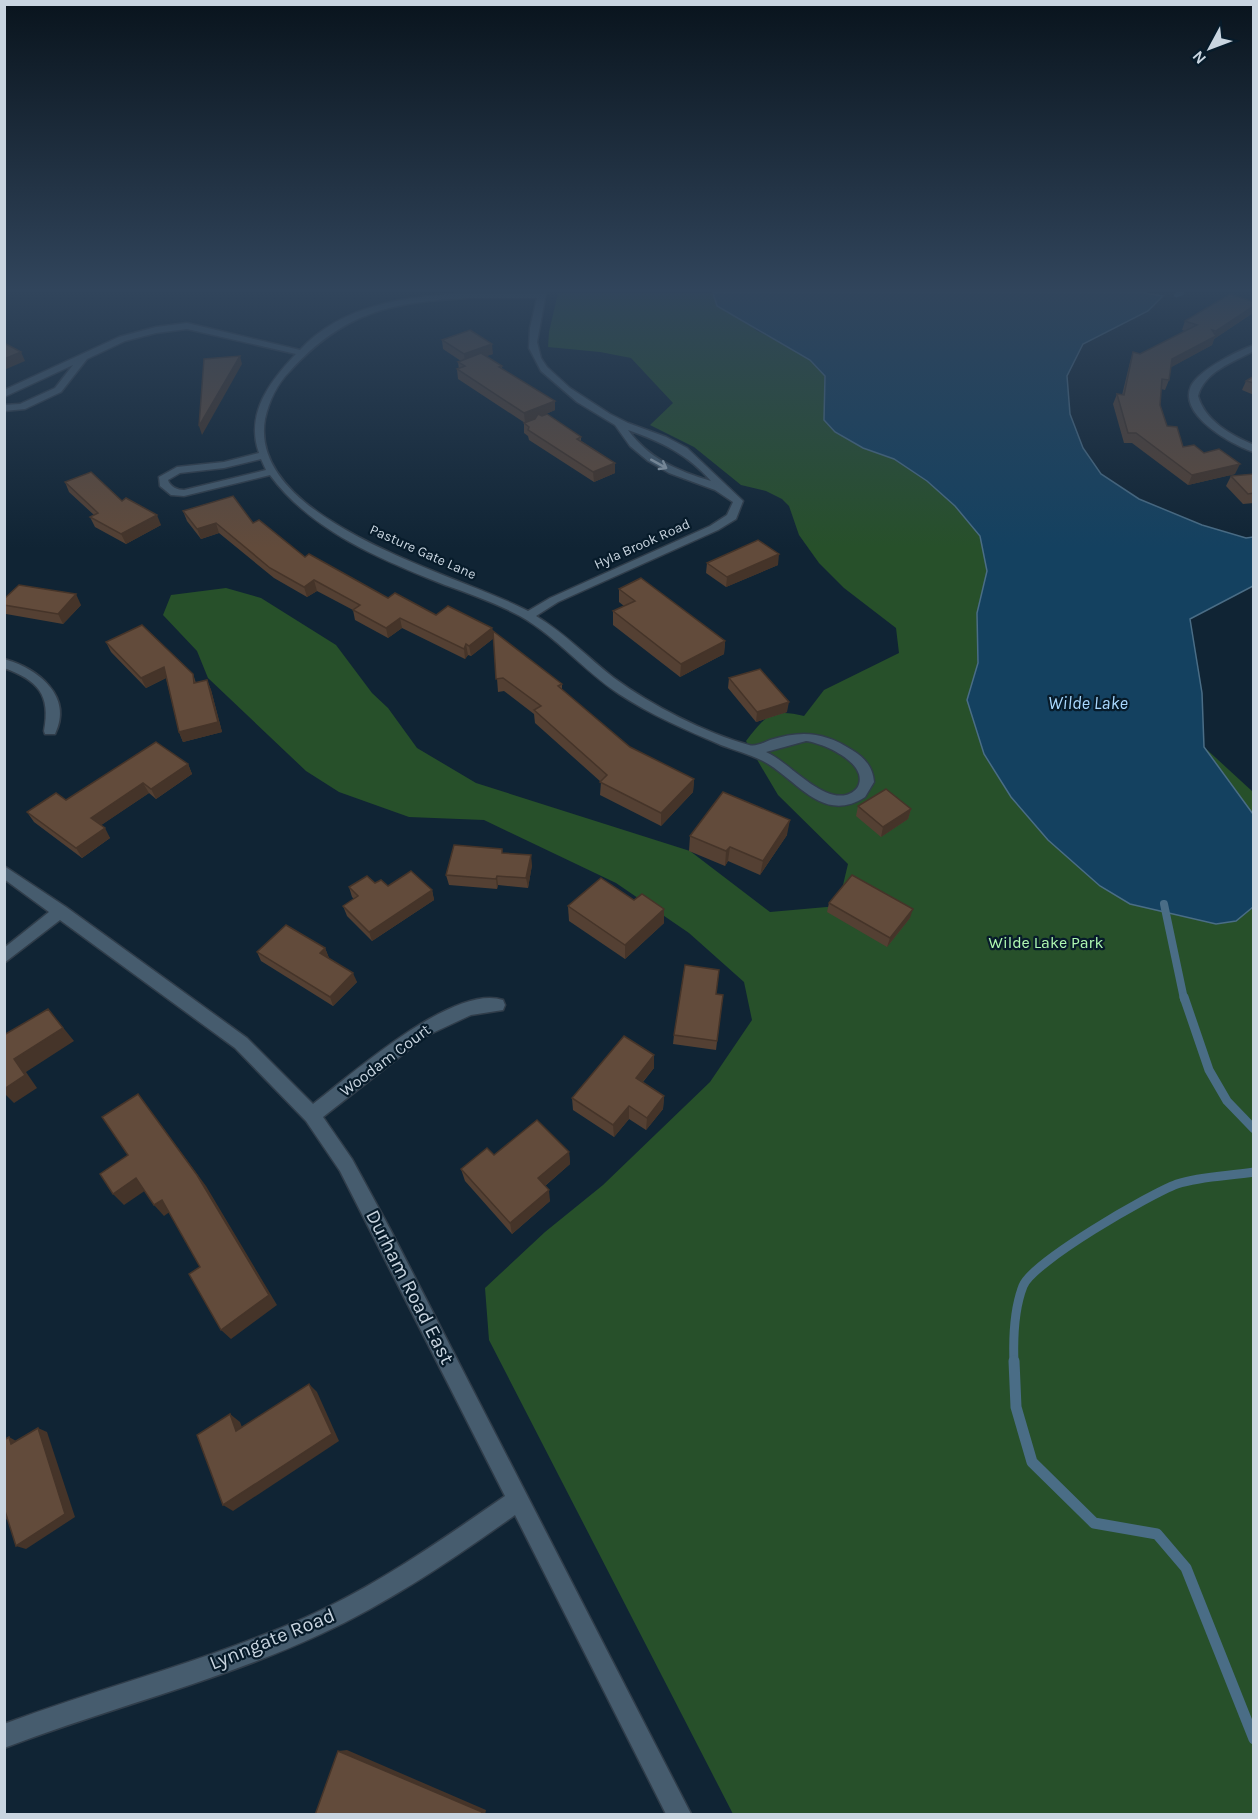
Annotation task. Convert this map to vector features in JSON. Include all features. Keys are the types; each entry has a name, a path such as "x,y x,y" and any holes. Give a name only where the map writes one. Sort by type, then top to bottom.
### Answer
{"street":[{"path":"4,393 38,378"},
{"path":"4,408 22,407 58,390 67,378"},
{"name":"Pasture Gate Lane","path":"279,378 262,411 260,443 263,455 272,472 301,502 353,538 389,557 503,602 529,615 623,690 661,712 773,761 816,794 828,800 850,800 867,786 867,774 860,762 826,739 798,736 752,751"},
{"name":"Hyla Brook Road","path":"529,615 554,600 725,523 732,517 738,501 720,487 700,463 677,446 647,431 619,423 551,378"},
{"path":"1203,378 1196,386 1194,395 1196,407 1221,432 1254,449"},
{"name":"Hyla Brook Road","path":"619,423 628,438 649,459 678,474 720,487"},
{"path":"263,455 231,464 177,470 163,479 164,484 175,492 184,493 272,472"},
{"path":"4,663 40,680 50,692 55,704 50,731"},
{"name":"Durham Road East","path":"4,871 241,1043 312,1115 346,1166 519,1499 678,1815"},
{"path":"4,957 61,911"},
{"name":"Woodam Court","path":"312,1115 420,1031 469,1008 497,1005"},
{"name":"Lynngate Road","path":"4,1736 280,1640 350,1607 426,1564 519,1499"}],"green space":[{"name":"Wilde Lake Park","path":"650,378 825,378 824,390 863,448 894,459 927,481 955,506 980,536 987,571 977,613 978,663 967,700 1011,797 1048,840 1100,886 1130,904 1216,924 1236,921 1253,907 1253,1814 733,1814 489,1340 485,1288 545,1232 603,1185 710,1082 752,1020 744,982 689,933 616,883 484,820 409,817 339,792 306,771 208,678 197,651 163,615 171,595 226,588 261,598 336,645 372,693 388,708 417,748 476,783 690,851 770,912 838,906 848,864 778,795 746,741 770,716 784,713 804,716 824,690 899,653 896,628 844,588 819,563 799,535 789,506 782,499 766,491 741,485 694,447 650,425 673,403"},
{"path":"1204,747 1253,792 1253,814"}],"water":[{"name":"Wilde Lake","path":"825,378 1067,378 1070,414 1083,448 1101,474 1139,499 1202,525 1246,538 1253,537 1253,586 1190,619 1202,693 1204,747 1253,814 1253,907 1236,921 1216,924 1130,904 1100,886 1048,840 1011,797 984,754 967,700 978,663 977,613 987,571 980,536 955,506 927,481 894,459 863,448 835,432 824,420"}],"building":[{"path":"203,378 227,378 199,426"},
{"path":"471,378 517,378 555,401 524,413"},
{"path":"1128,378 1169,378 1169,380 1162,379 1160,405 1167,426 1177,427 1183,447 1194,445 1204,453 1219,449 1240,464 1192,475 1136,433 1128,433 1117,394 1124,395"},
{"path":"1251,378 1254,378 1254,383 1246,381"},
{"path":"538,414 542,416 547,414 581,437 577,439 615,463 593,472 528,430 529,427 524,423 535,419"},
{"path":"91,472 122,501 126,498 157,515 121,534 90,517 98,513 65,482"},
{"path":"1254,474 1254,493 1248,494 1231,476"},
{"path":"233,496 253,523 259,520 305,557 309,554 388,598 395,593 436,615 448,606 492,628 469,646 466,644 464,649 400,618 386,628 353,610 360,605 314,580 304,587 270,568 216,523 197,529 183,511"},
{"path":"758,540 779,554 727,577 707,563"},
{"path":"641,578 725,641 681,664 613,611 635,601 619,589"},
{"path":"19,585 76,594 58,614 4,605 4,599"},
{"path":"142,625 193,674 194,683 207,680 218,722 179,732 164,667 141,678 106,642"},
{"path":"493,631 562,684 558,686 630,747 694,779 661,813 600,782 607,775 534,710 541,706 503,678 496,679"},
{"path":"760,669 789,702 757,712 729,678"},
{"path":"156,742 188,764 151,789 143,783 91,818 105,828 76,848 27,812 56,793 66,800"},
{"path":"886,789 911,809 883,827 858,806"},
{"path":"723,792 790,820 763,861 730,847 726,851 690,836"},
{"path":"454,845 502,849 502,853 531,855 526,878 497,876 496,879 446,875"},
{"path":"411,871 432,890 369,932 343,906 358,896 349,887 367,876 375,883 381,880 388,886"},
{"path":"852,875 913,909 890,938 829,903"},
{"path":"601,878 634,900 642,894 664,909 625,945 568,906"},
{"path":"286,925 325,948 320,953 353,973 330,997 257,952"},
{"path":"685,965 719,970 716,994 723,995 717,1041 674,1035"},
{"path":"48,1009 63,1028 14,1059 25,1075 4,1089 4,1035"},
{"path":"624,1036 654,1055 636,1078 664,1096 647,1118 629,1106 613,1125 572,1098"},
{"path":"138,1094 197,1175 269,1295 221,1330 189,1274 200,1267 162,1200 154,1205 136,1178 113,1194 100,1174 128,1155 102,1117"},
{"path":"537,1120 569,1152 538,1178 549,1190 510,1223 461,1169 487,1148 494,1155"},
{"path":"309,1384 332,1434 223,1505 197,1435 230,1414 236,1431"},
{"path":"38,1428 65,1514 16,1546 4,1511 4,1440 9,1437 11,1444"},
{"path":"338,1751 482,1812 481,1815 315,1815"}],"waterway":[{"path":"1164,904 1184,999"},
{"path":"1184,997 1209,1070 1227,1101 1254,1129"},
{"path":"1014,1361 1015,1324 1020,1295 1031,1275 1047,1261 1119,1214 1163,1190 1186,1181 1254,1172"},
{"path":"1014,1361 1016,1407 1032,1462 1094,1523 1157,1534 1186,1568 1254,1739"}]}
